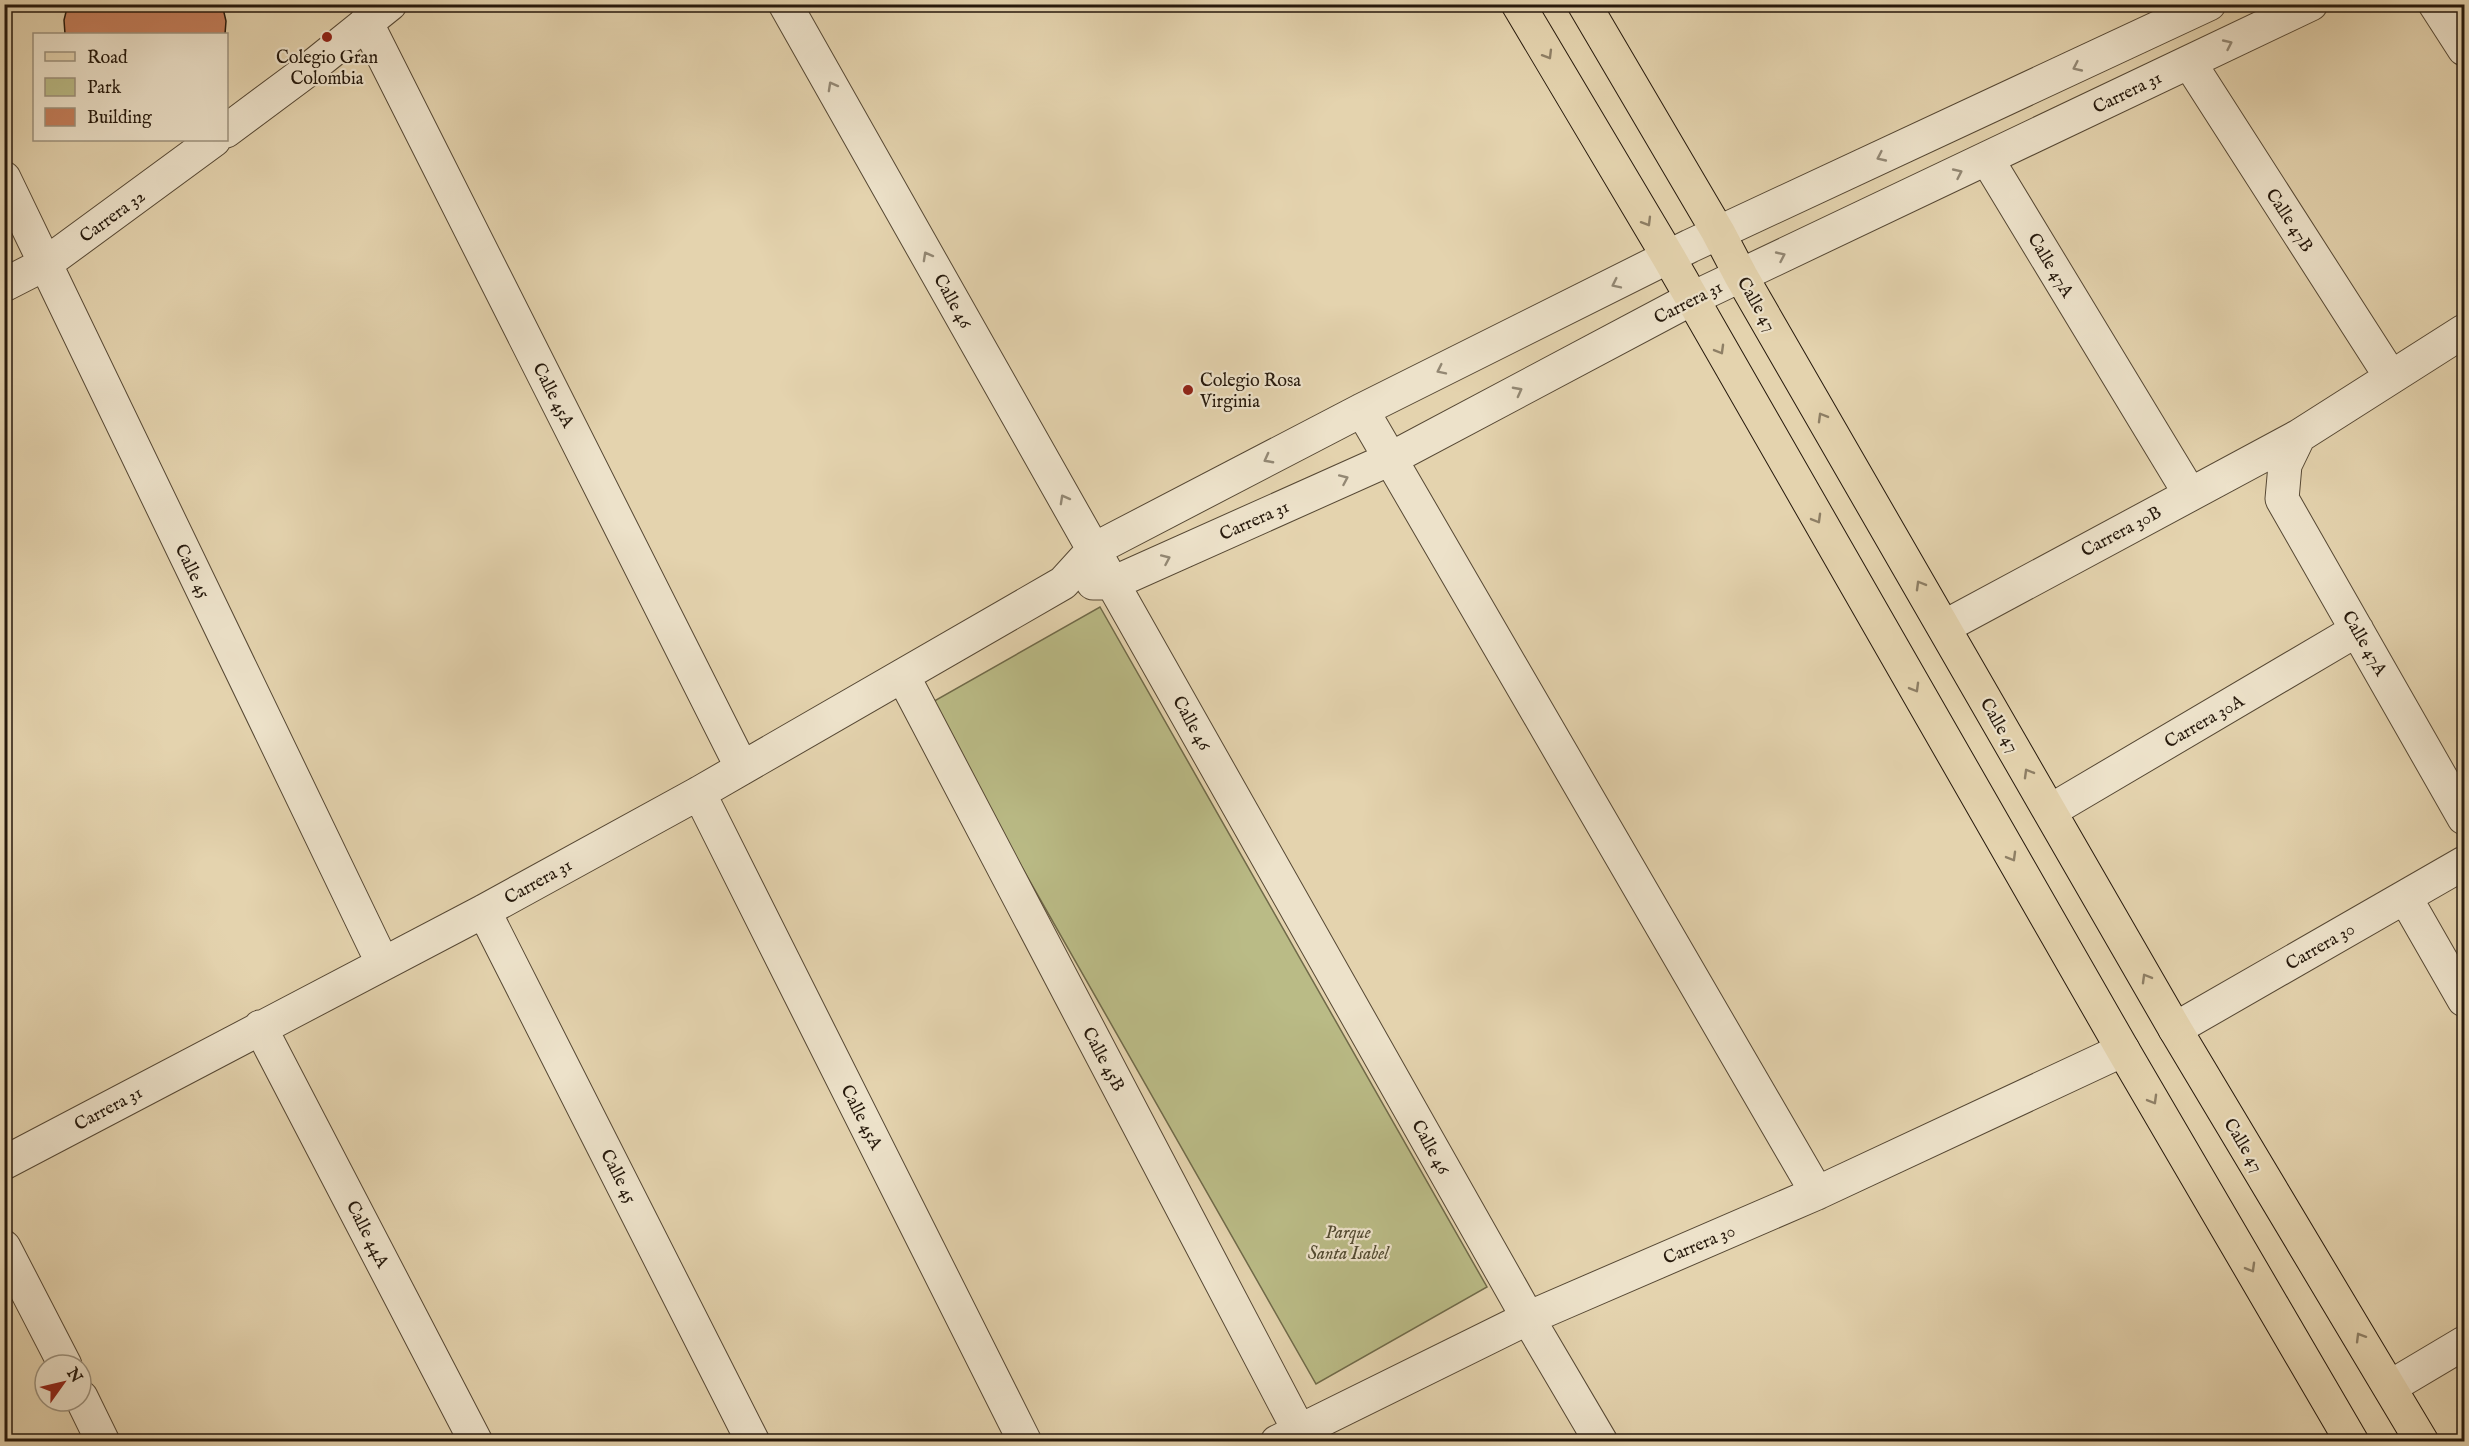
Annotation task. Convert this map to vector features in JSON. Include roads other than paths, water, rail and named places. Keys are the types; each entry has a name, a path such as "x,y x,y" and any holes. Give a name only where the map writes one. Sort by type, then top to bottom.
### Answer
{"main road":[{"path":"1518,4 1668,258 1690,300 2123,1050 2352,1442"},
{"name":"Calle 47","path":"1584,4 1718,232 1741,276 2175,1029 2422,1442"}],"street":[{"name":"Calle 46","path":"785,4 1528,1318 1601,1442"},
{"name":"Carrera 31","path":"4,1163 484,911 742,768 1063,583 1093,550 1362,410 1718,232 2209,4"},
{"name":"Carrera 31","path":"1063,583 1113,583 1390,459 1690,300 2311,4"},
{"path":"2435,4 2464,49"},
{"path":"228,130 308,70 378,13"},
{"name":"Calle 45A","path":"378,13 742,768"},
{"path":"2130,42 2131,63 2137,72 2150,81"},
{"name":"Calle 47B","path":"2189,62 2391,377"},
{"name":"Carrera 32","path":"4,285 45,264 213,141"},
{"name":"Calle 47A","path":"1987,159 2190,494"},
{"name":"Calle 45","path":"4,178 383,964"},
{"name":"Carrera 30B","path":"1944,627 2190,494 2292,450 2391,377 2464,332"},
{"path":"1362,410 1817,1193"},
{"name":"Calle 47A","path":"2292,450 2282,499 2464,818"},
{"name":"Carrera 30A","path":"2050,811 2357,630"},
{"name":"Calle 45B","path":"903,676 1294,1438"},
{"name":"Calle 45A","path":"699,792 1025,1442"},
{"name":"Carrera 30","path":"2175,1029 2464,863"},
{"path":"2405,897 2464,1000"},
{"name":"Calle 45","path":"484,911 753,1442"},
{"name":"Calle 44A","path":"260,1027 476,1442"},
{"name":"Carrera 30","path":"1294,1438 1528,1318 1817,1193 2123,1050"},
{"path":"4,1247 58,1353"},
{"path":"2390,1387 2464,1343"},
{"path":"89,1413 103,1442"}],"place":[{"name":"Colegio Gran Colombia","path":"327,37"},
{"name":"Colegio Rosa Virginia","path":"1188,390"}],"park label":[{"name":"Parque Santa Isabel","path":"1348,1242"}]}
